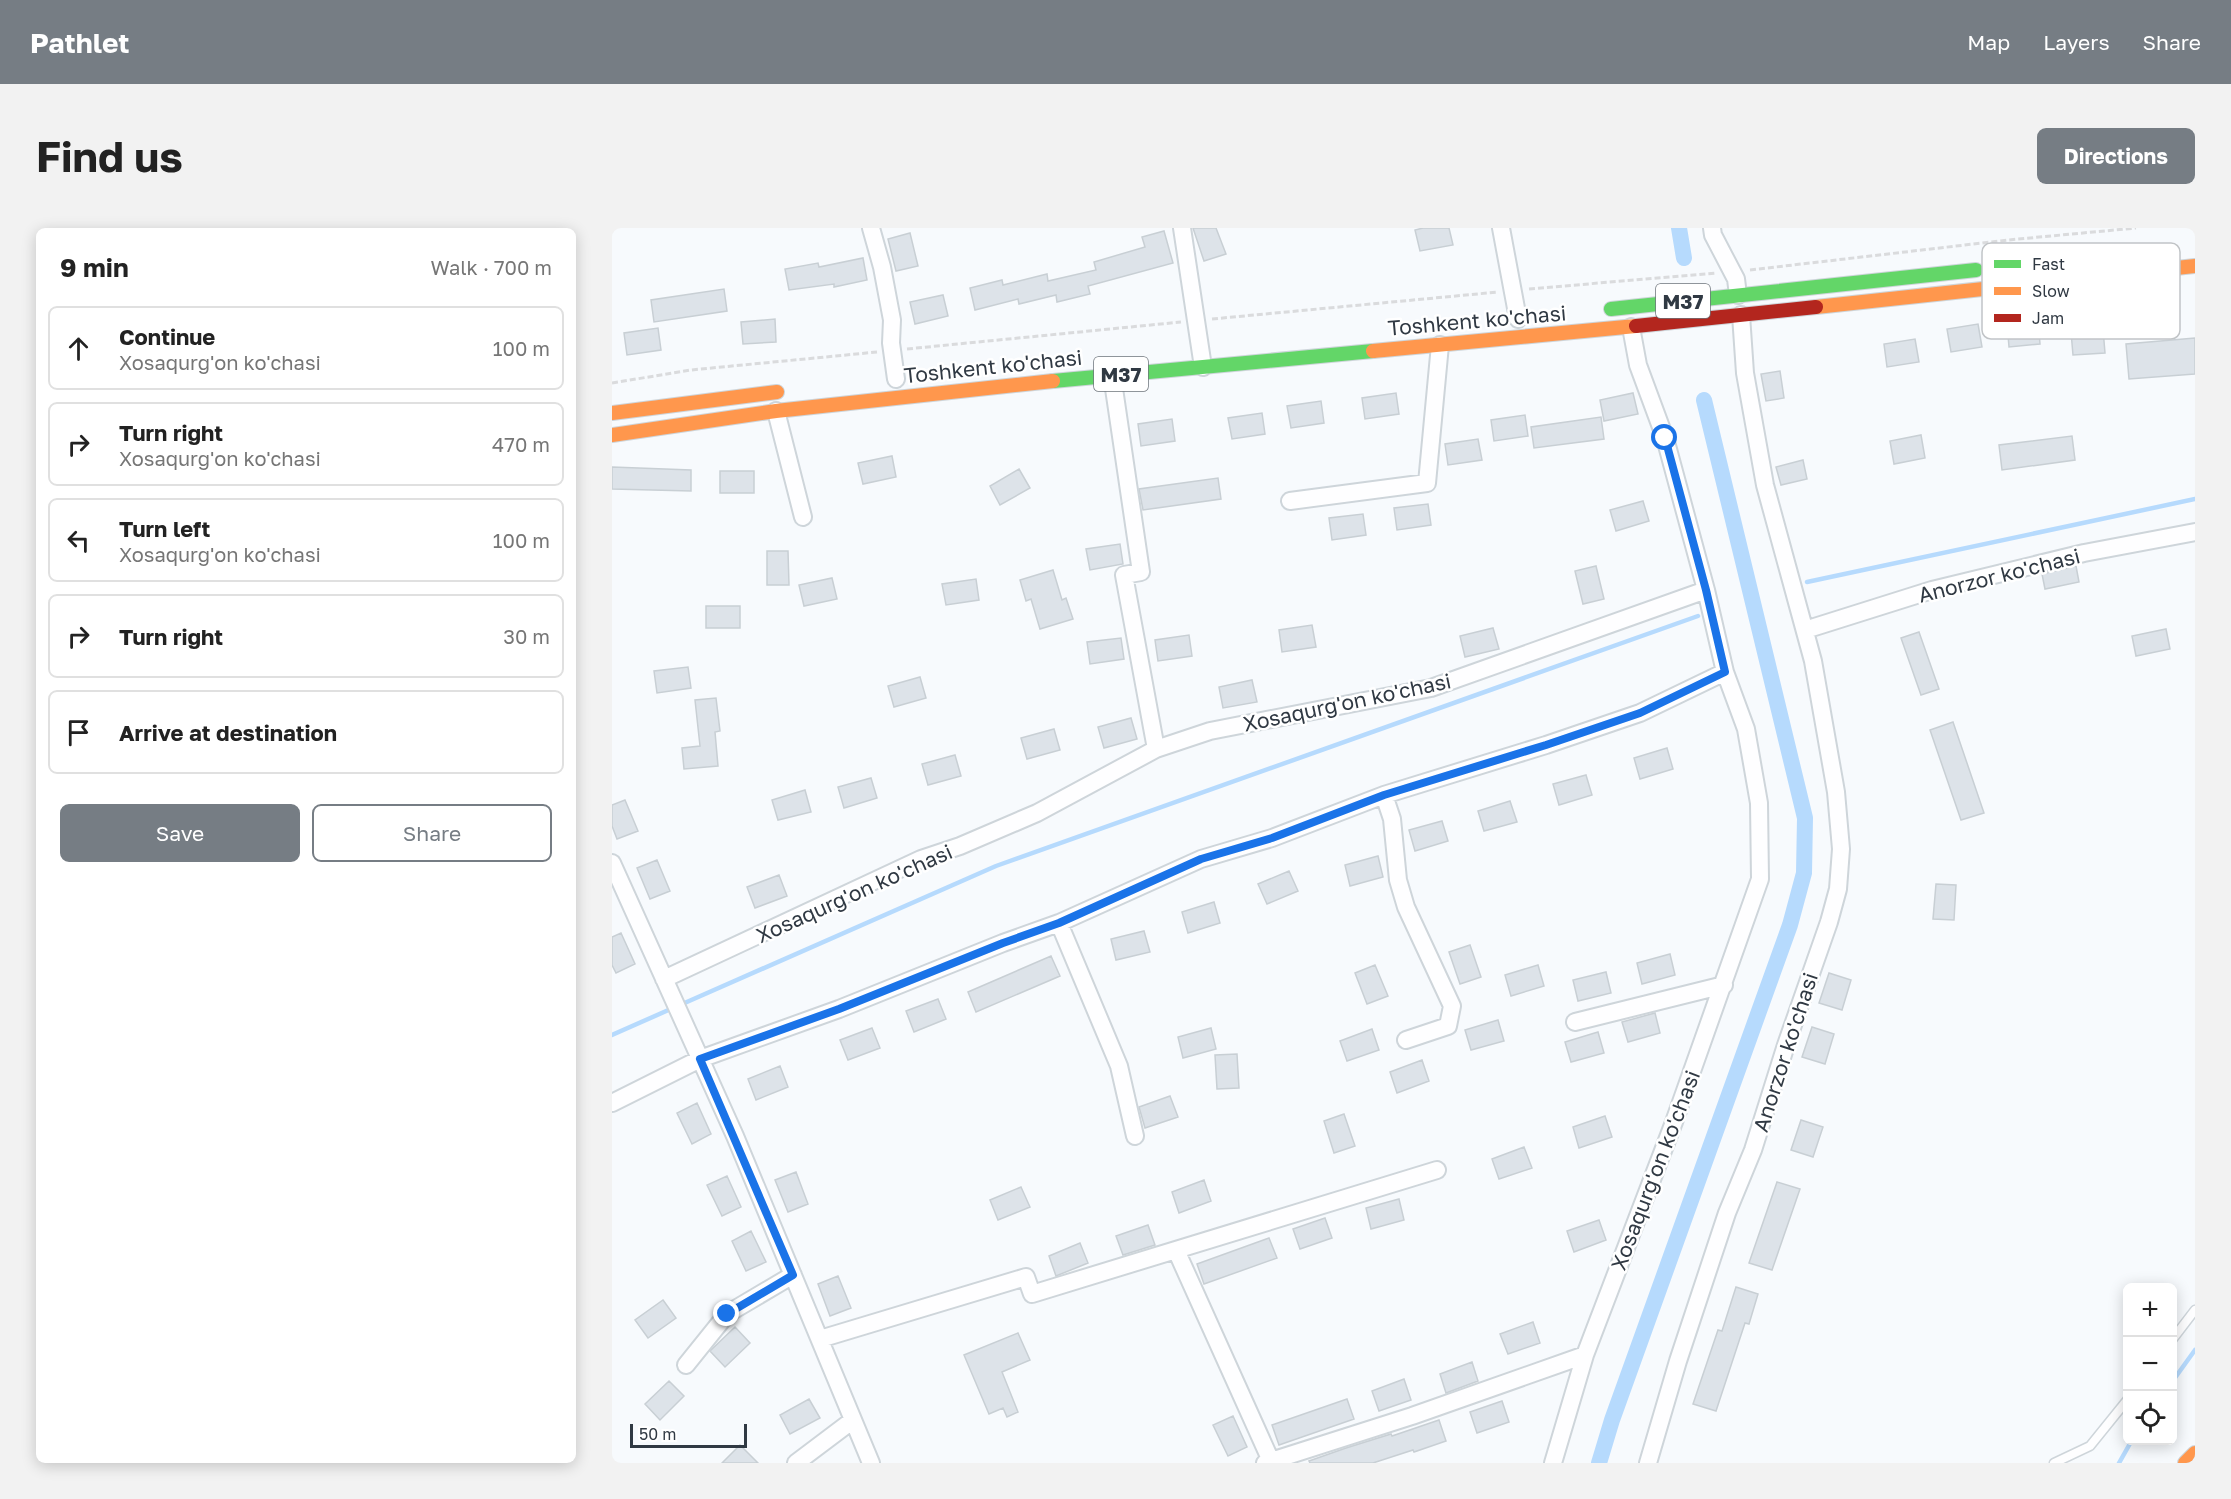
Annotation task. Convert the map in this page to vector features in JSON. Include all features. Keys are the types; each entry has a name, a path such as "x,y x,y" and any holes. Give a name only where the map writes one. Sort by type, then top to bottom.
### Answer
{"main road":[{"name":"M37","path":"2180,268 2195,266"},
{"name":"M37","path":"1738,295 1982,269"},
{"name":"M37","path":"1631,327 1982,289"},
{"name":"Toshkent ko'chasi","path":"1594,311 1738,295"},
{"name":"Toshkent ko'chasi","path":"612,435 776,411 1112,375 1631,327"},
{"path":"612,413 792,391"},
{"path":"2185,1463 2195,1453"}],"street":[{"path":"871,228 882,267 892,320 892,351 896,379"},
{"path":"1182,228 1203,367"},
{"path":"1501,228 1518,319"},
{"path":"1712,228 1713,235 1736,279 1738,295"},
{"name":"Anorzor ko'chasi","path":"1648,1463 1678,1361 1727,1214 1753,1150 1838,889 1842,849 1836,792 1805,630 1765,485 1745,373 1741,315"},
{"name":"Xosaqurg'on ko'chasi","path":"1553,1463 1585,1355 1724,985 1760,879 1759,803 1746,729 1725,672 1706,590 1665,438 1638,366 1631,327"},
{"path":"1290,501 1427,483 1440,345"},
{"path":"1112,375 1141,572 1124,575 1156,749"},
{"path":"776,411 803,517"},
{"name":"Anorzor ko'chasi","path":"1805,630 1932,590 2084,553 2195,532"},
{"name":"Xosaqurg'on ko'chasi","path":"664,979 921,859 960,846 1037,813 1156,749 1210,731 1431,688 1706,590"},
{"path":"612,1103 700,1059 839,1009 1059,923 1201,859 1272,838 1384,795 1546,745 1640,713 1725,672"},
{"path":"1384,795 1392,819 1398,880 1406,907 1452,1006 1448,1026 1406,1040"},
{"path":"612,863 700,1059 871,1463"},
{"path":"1059,923 1119,1066 1135,1136"},
{"path":"1575,1022 1724,985"},
{"path":"820,1339 1026,1277 1032,1294 1437,1170"},
{"path":"1176,1250 1268,1462 1412,1416 1585,1355"},
{"path":"686,1365 727,1314 793,1275"},
{"path":"796,1463 853,1420"}],"lane":[{"path":"2174,1337 2195,1310"},
{"path":"2054,1463 2090,1446 2123,1404"}],"path":[{"path":"612,383 691,370 1733,272 2007,240 2136,228"}],"building":[{"path":"1193,228 1216,228 1226,254 1204,261"},
{"path":"1449,228 1453,245 1420,251 1415,230"},
{"path":"1164,231 1173,263 1088,286 1090,294 1057,302 1056,295 1019,304 1018,299 975,310 970,288 1002,280 1003,285 1047,274 1048,281 1096,270 1094,262 1145,247 1142,237"},
{"path":"910,233 918,266 896,271 888,239"},
{"path":"863,258 867,280 834,287 834,284 789,290 785,269 818,263 819,267"},
{"path":"724,289 727,311 654,322 651,300"},
{"path":"943,295 948,316 915,324 910,302"},
{"path":"775,319 776,342 743,344 741,322"},
{"path":"1978,324 1982,347 1951,352 1947,329"},
{"path":"658,328 661,350 627,355 624,333"},
{"path":"2195,338 2195,374 2129,379 2126,344"},
{"path":"1915,339 1919,362 1887,367 1884,344"},
{"path":"2008,339 2040,339 2040,344 2009,347"},
{"path":"2072,339 2104,339 2105,353 2073,355"},
{"path":"1780,371 1784,398 1766,401 1761,374"},
{"path":"1396,393 1399,414 1365,419 1362,398"},
{"path":"1633,393 1638,414 1604,421 1600,400"},
{"path":"1321,401 1324,423 1291,428 1287,406"},
{"path":"1262,413 1265,434 1232,439 1228,418"},
{"path":"1525,415 1528,436 1494,441 1491,420"},
{"path":"1601,417 1604,439 1534,448 1531,427"},
{"path":"1172,419 1175,441 1141,446 1138,424"},
{"path":"1921,435 1925,458 1894,464 1890,441"},
{"path":"2072,436 2075,460 2002,470 1999,445"},
{"path":"1478,439 1482,460 1448,465 1445,444"},
{"path":"892,456 896,477 863,484 858,463"},
{"path":"1803,460 1807,479 1781,485 1776,467"},
{"path":"612,467 691,470 691,491 612,489"},
{"path":"1019,469 1030,488 1000,505 990,486"},
{"path":"720,471 754,471 754,493 720,493"},
{"path":"1218,478 1221,499 1143,510 1139,489"},
{"path":"1643,501 1649,521 1616,531 1610,510"},
{"path":"1428,504 1431,525 1397,530 1394,508"},
{"path":"1363,514 1366,535 1332,540 1329,518"},
{"path":"1120,544 1123,564 1090,570 1086,549"},
{"path":"767,551 788,551 789,585 767,585"},
{"path":"1596,566 1604,599 1583,604 1575,571"},
{"path":"2076,566 2079,582 2045,589 2042,574"},
{"path":"1053,570 1062,600 1066,598 1073,619 1040,629 1031,599 1026,601 1020,580"},
{"path":"832,578 837,599 804,606 799,585"},
{"path":"976,579 979,600 946,605 942,584"},
{"path":"706,606 740,606 740,628 706,628"},
{"path":"1312,625 1316,647 1282,652 1279,630"},
{"path":"1493,628 1499,649 1465,657 1460,636"},
{"path":"2166,629 2170,649 2136,656 2132,636"},
{"path":"1919,632 1939,689 1921,695 1901,638"},
{"path":"1189,635 1192,656 1158,661 1155,640"},
{"path":"1121,638 1124,659 1090,664 1087,642"},
{"path":"688,667 691,688 657,693 654,671"},
{"path":"920,677 926,698 894,707 888,686"},
{"path":"1252,680 1257,702 1223,708 1219,687"},
{"path":"716,698 720,731 715,732 718,766 684,769 682,748 700,746 695,700"},
{"path":"1131,718 1137,739 1104,748 1098,727"},
{"path":"1953,722 1984,813 1961,820 1930,730"},
{"path":"1054,729 1060,750 1027,759 1021,738"},
{"path":"1667,748 1673,769 1640,779 1634,758"},
{"path":"955,755 961,776 928,785 922,764"},
{"path":"1586,775 1592,795 1559,805 1553,784"},
{"path":"871,778 877,798 844,808 838,787"},
{"path":"805,790 811,812 778,820 772,800"},
{"path":"625,800 638,831 617,839 612,826 612,805"},
{"path":"1510,801 1517,822 1484,831 1478,811"},
{"path":"1442,821 1448,841 1415,851 1409,830"},
{"path":"1378,856 1383,877 1350,886 1345,865"},
{"path":"657,860 670,891 650,899 637,868"},
{"path":"1289,871 1298,891 1267,904 1258,884"},
{"path":"779,875 787,896 755,908 747,887"},
{"path":"1936,884 1956,885 1954,920 1933,919"},
{"path":"1214,902 1220,923 1188,933 1182,912"},
{"path":"1144,931 1150,952 1116,960 1111,939"},
{"path":"621,933 635,964 616,973 612,965 612,937"},
{"path":"1470,945 1481,977 1460,984 1449,952"},
{"path":"1670,954 1675,975 1642,984 1637,963"},
{"path":"1051,956 1060,976 976,1012 968,992"},
{"path":"1375,965 1388,996 1367,1004 1355,973"},
{"path":"1538,965 1544,986 1511,996 1505,975"},
{"path":"1606,972 1611,993 1578,1001 1573,980"},
{"path":"1829,973 1851,980 1842,1010 1819,1003"},
{"path":"938,999 946,1019 914,1032 906,1011"},
{"path":"1655,1013 1660,1033 1628,1042 1622,1022"},
{"path":"1498,1020 1504,1041 1471,1050 1465,1030"},
{"path":"1812,1027 1834,1034 1825,1064 1802,1057"},
{"path":"872,1028 880,1048 848,1060 840,1040"},
{"path":"1211,1028 1216,1049 1183,1058 1178,1037"},
{"path":"1372,1029 1379,1050 1347,1061 1340,1041"},
{"path":"1598,1032 1604,1053 1571,1062 1565,1042"},
{"path":"1237,1054 1239,1088 1217,1089 1215,1055"},
{"path":"1422,1060 1429,1081 1397,1093 1390,1072"},
{"path":"780,1066 788,1087 756,1100 748,1079"},
{"path":"1170,1096 1178,1117 1145,1128 1139,1107"},
{"path":"697,1103 711,1134 692,1144 677,1113"},
{"path":"1344,1114 1355,1146 1334,1153 1324,1121"},
{"path":"1605,1116 1612,1137 1579,1148 1573,1127"},
{"path":"1801,1120 1823,1127 1813,1157 1791,1150"},
{"path":"1524,1147 1532,1168 1499,1179 1492,1159"},
{"path":"796,1172 808,1204 788,1212 775,1180"},
{"path":"727,1176 741,1207 722,1216 707,1185"},
{"path":"1204,1180 1211,1201 1179,1213 1172,1192"},
{"path":"1777,1182 1800,1189 1772,1270 1749,1263"},
{"path":"1021,1187 1030,1207 998,1220 990,1200"},
{"path":"1399,1199 1404,1220 1371,1229 1366,1208"},
{"path":"1325,1218 1332,1238 1300,1249 1293,1229"},
{"path":"1599,1220 1606,1240 1574,1252 1567,1231"},
{"path":"1148,1225 1155,1245 1123,1255 1116,1236"},
{"path":"751,1231 766,1262 746,1271 732,1241"},
{"path":"1269,1238 1277,1258 1204,1284 1197,1264"},
{"path":"1080,1243 1088,1263 1056,1276 1049,1256"},
{"path":"838,1276 851,1308 830,1316 818,1284"},
{"path":"1736,1287 1758,1294 1749,1324 1745,1323 1716,1411 1693,1404 1718,1330 1722,1331"},
{"path":"663,1300 676,1318 648,1338 635,1320"},
{"path":"1533,1322 1540,1343 1508,1354 1500,1334"},
{"path":"735,1327 750,1343 725,1367 710,1351"},
{"path":"1018,1333 1030,1360 1002,1372 1018,1412 1007,1417 1003,1408 989,1414 964,1355"},
{"path":"1472,1362 1478,1381 1446,1393 1440,1374"},
{"path":"1404,1379 1411,1400 1379,1411 1372,1391"},
{"path":"669,1381 684,1396 660,1420 645,1404"},
{"path":"809,1399 820,1418 790,1434 780,1415"},
{"path":"1347,1399 1354,1419 1279,1445 1272,1425"},
{"path":"1502,1401 1509,1422 1477,1433 1470,1412"},
{"path":"1233,1416 1247,1447 1228,1456 1213,1425"},
{"path":"1439,1420 1446,1441 1414,1452 1413,1450 1373,1463 1310,1463 1309,1461 1346,1448"},
{"path":"740,1445 758,1463 722,1463"}],"waterway":[{"path":"1679,228 1684,258"},
{"path":"1599,1463 1612,1420 1790,925 1804,873 1805,818 1704,400"},
{"path":"1807,582 2195,499"},
{"path":"680,1005 996,866 1698,616"},
{"path":"612,1035 673,1008"},
{"path":"2177,1375 2195,1350"},
{"path":"2119,1463 2129,1445"}],"traffic: fast":[{"path":"1611,309 1976,270"},
{"path":"1053,381 1373,351"}],"traffic: slow":[{"path":"2180,268 2195,266"},
{"path":"1816,307 1982,289"},
{"path":"1373,351 1636,326"},
{"path":"612,435 776,411 1053,381"},
{"path":"612,413 777,392"},
{"path":"2185,1463 2195,1453"}],"traffic: jam":[{"path":"1636,326 1816,307"}],"route":[{"path":"727,1314 793,1275 700,1059 839,1009 1059,923 1201,859 1272,838 1384,795 1546,745 1640,713 1725,672 1706,590 1665,438"}]}
